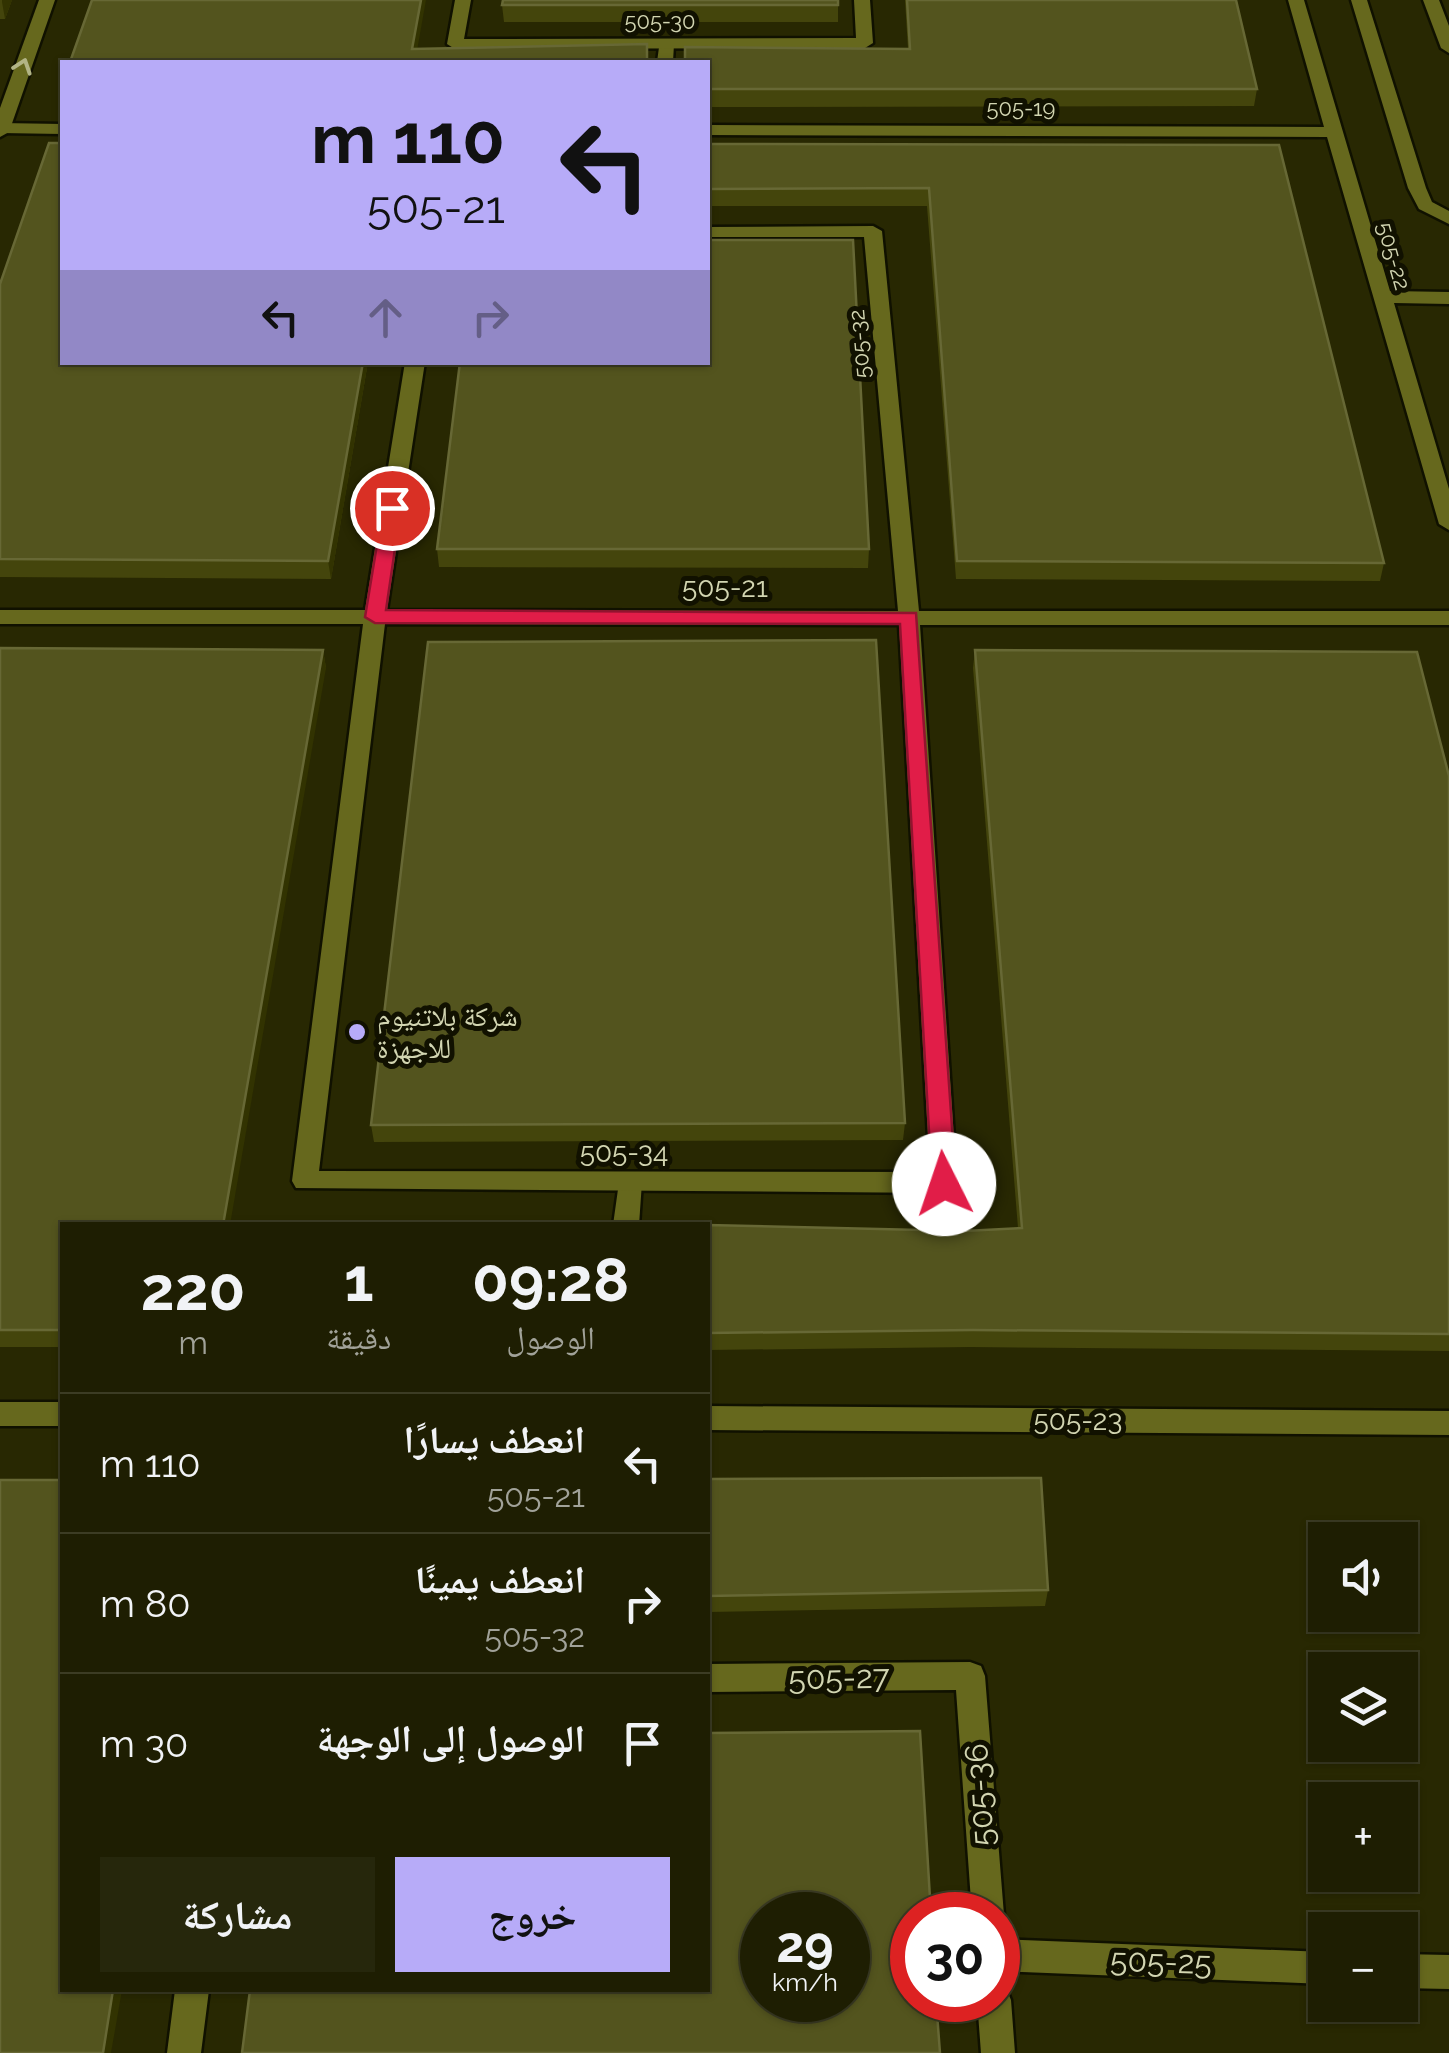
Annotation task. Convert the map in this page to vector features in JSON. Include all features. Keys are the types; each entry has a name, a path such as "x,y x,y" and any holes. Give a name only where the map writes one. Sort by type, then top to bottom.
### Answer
{"street":[{"path":"47,0 1,130 60,128"},
{"name":"505-30","path":"462,0 456,44 665,53 865,43 862,0"},
{"name":"505-22","path":"1296,0 1449,524"},
{"path":"1359,0 1416,188 1425,205 1449,219"},
{"path":"1430,0 1449,48"},
{"name":"505-19","path":"710,130 1335,132"},
{"name":"505-32","path":"710,232 874,232 909,617"},
{"path":"1382,298 1449,298"},
{"path":"375,617 415,365"},
{"name":"505-21","path":"0,617 1449,618"},
{"name":"505-34","path":"375,617 305,1181 944,1184 909,617"},
{"path":"626,1222 629,1182"},
{"path":"0,1414 60,1414"},
{"name":"505-23","path":"710,1418 1449,1422"},
{"name":"505-27","path":"710,1678 970,1676"},
{"name":"505-36","path":"970,1676 986,1892"},
{"name":"505-25","path":"1020,1956 1308,1967"},
{"path":"1418,1971 1449,1972"},
{"path":"184,2053 192,1992"},
{"path":"996,2022 998,2053"}],"building":[{"path":"92,0 421,0 412,49 647,44 647,60 71,60"},
{"path":"503,0 838,0 838,5 502,5"},
{"path":"907,0 1236,0 1257,89 710,89 710,60 685,60 685,47 910,49"},
{"path":"49,143 60,143 60,365 362,365 328,561 0,559 0,284"},
{"path":"710,144 1279,145 1384,563 957,561 929,188 710,189"},
{"path":"710,240 853,240 869,549 437,549 460,365 710,365"},
{"path":"876,640 905,1123 371,1125 428,642"},
{"path":"0,648 323,650 224,1222 60,1222 60,1330 0,1330"},
{"path":"975,650 1417,652 1449,776 1449,1334 973,1330 710,1333 710,1225 964,1231 1022,1228"},
{"path":"1041,1478 1048,1590 710,1596 710,1479"},
{"path":"0,1480 60,1480 60,1992 113,1992 103,2053 0,2053"},
{"path":"920,1731 930,1892 890,1892 890,2022 938,2022 940,2053 242,2053 250,1992 710,1992 710,1733"}],"place":[{"name":"شركة بلاتنيوم للاجهزة","path":"357,1032"}],"route":[{"path":"392,508 375,617 909,617 944,1184"}]}
